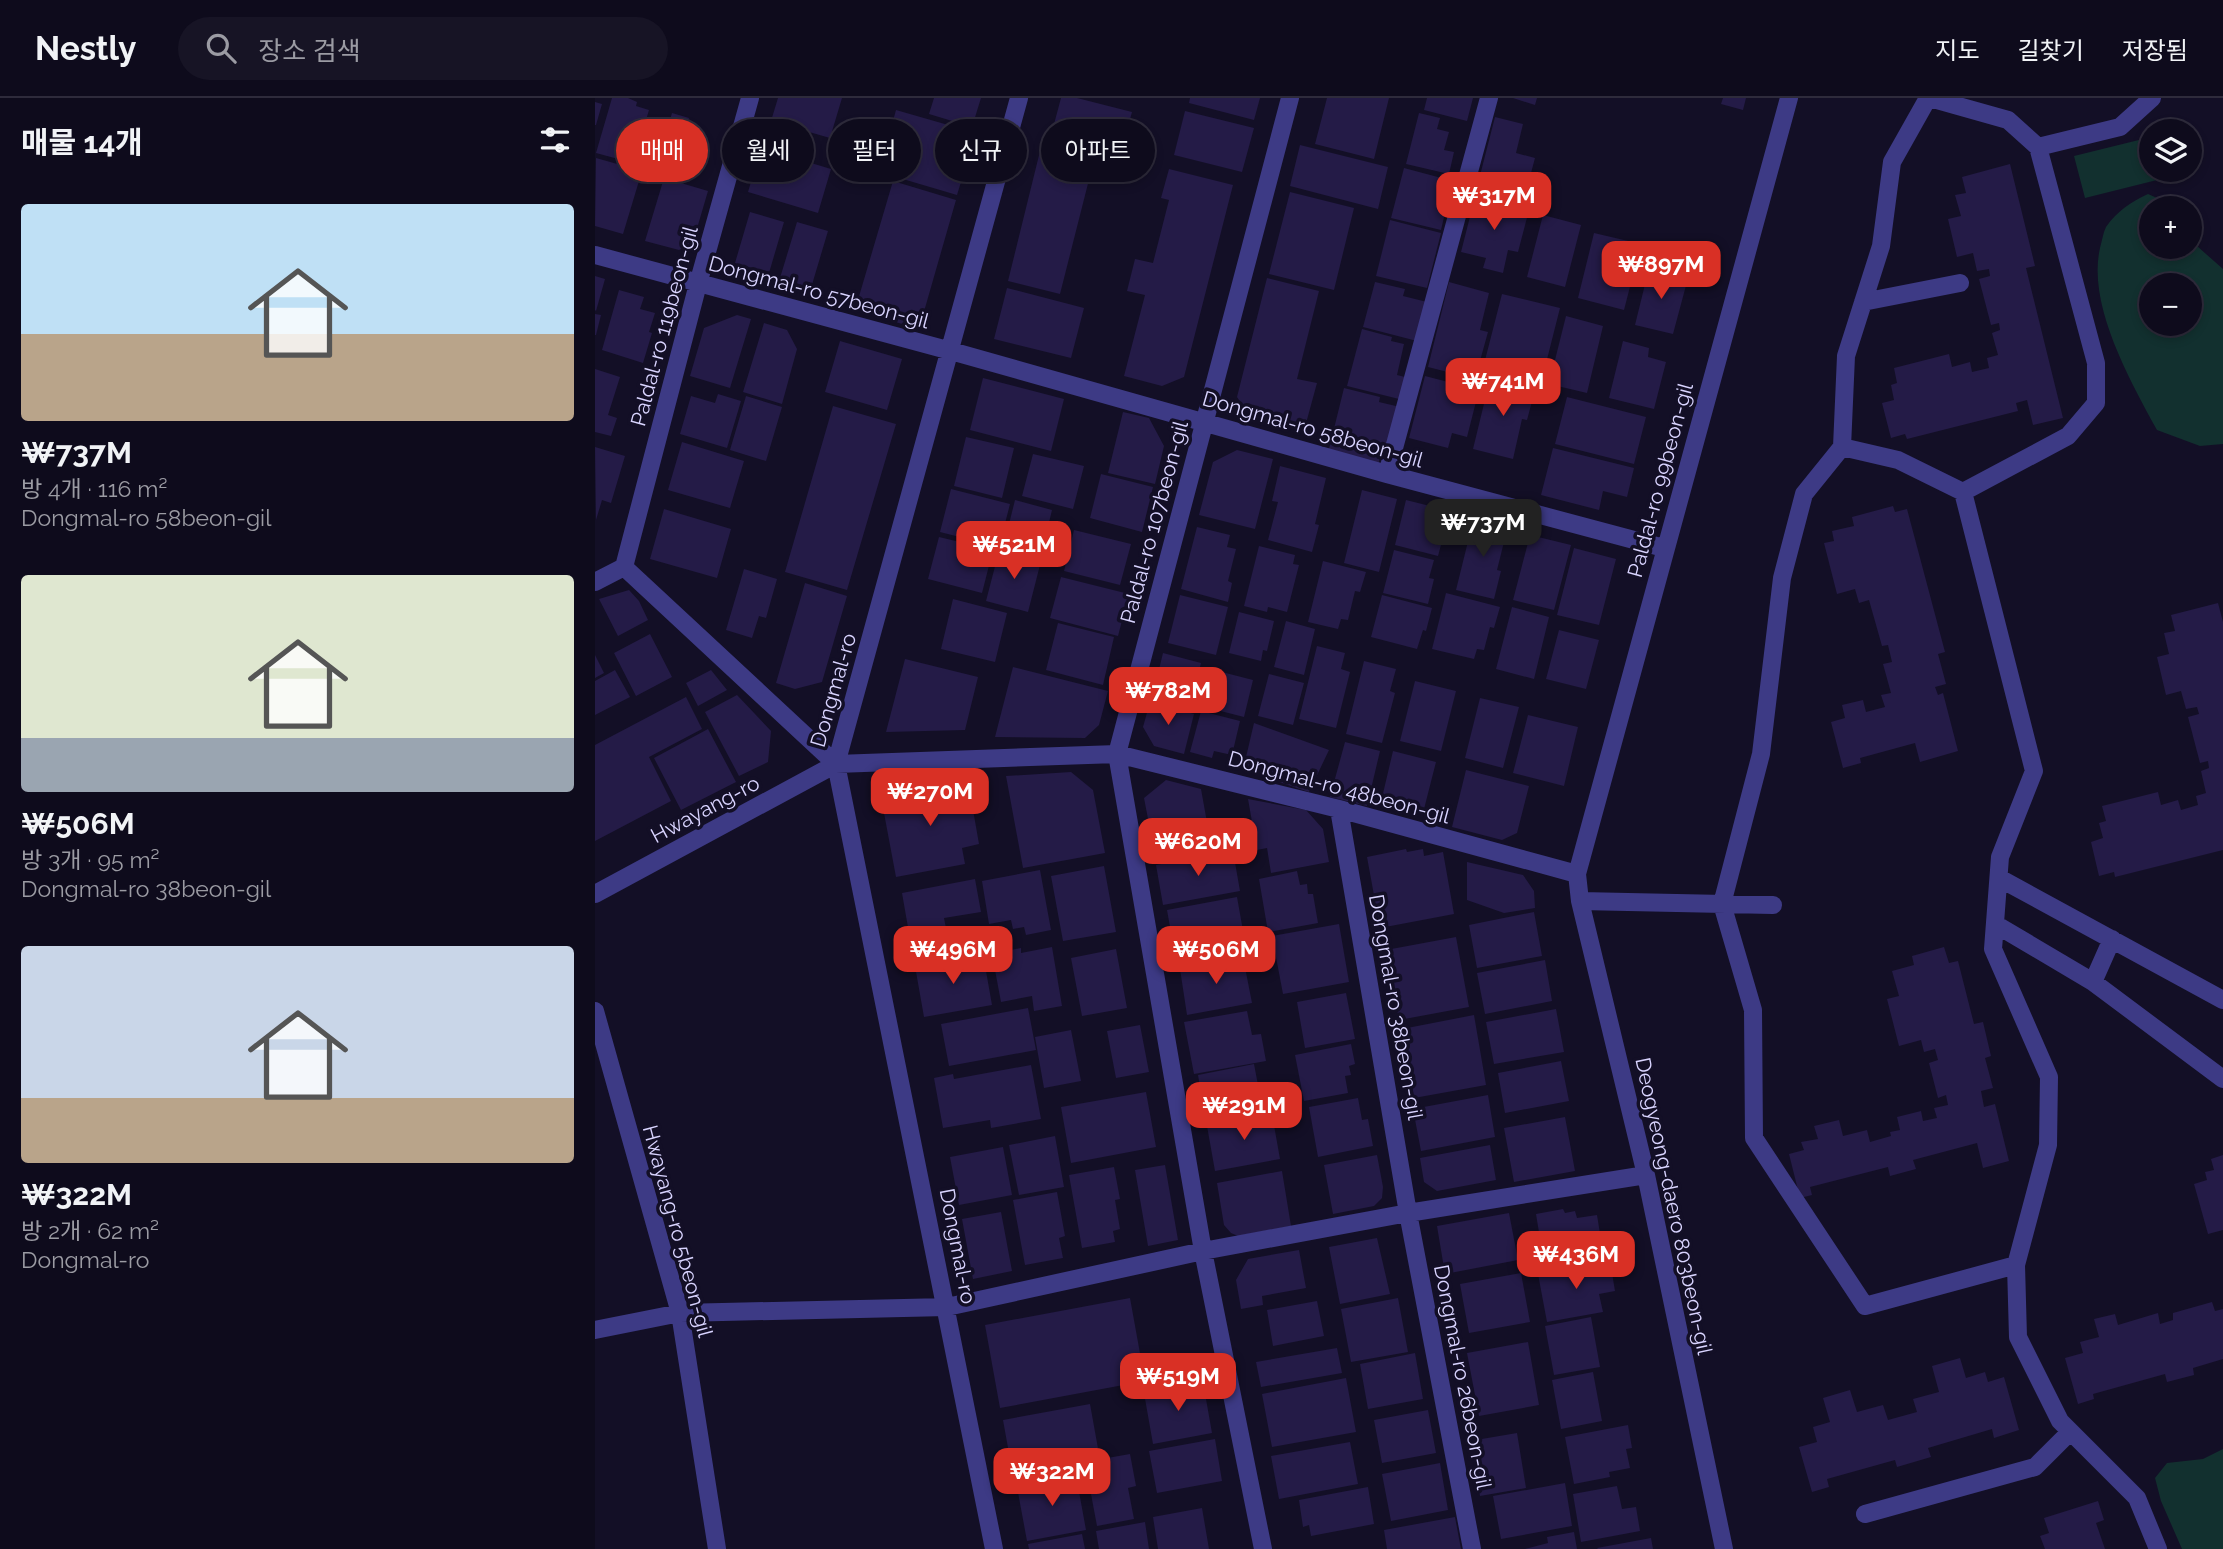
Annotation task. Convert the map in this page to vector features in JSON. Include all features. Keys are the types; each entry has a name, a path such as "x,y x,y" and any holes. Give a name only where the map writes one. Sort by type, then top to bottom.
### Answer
{"street":[{"name":"Paldal-ro 119beon-gil","path":"624,567 750,98"},
{"name":"Dongmal-ro","path":"994,1549 837,764 1019,98"},
{"name":"Paldal-ro 107beon-gil","path":"1117,754 1290,98"},
{"path":"1387,474 1489,98"},
{"name":"Paldal-ro 99beon-gil","path":"1577,874 1789,98"},
{"path":"1963,492 2068,436 2096,403 2096,363 2038,147 2008,120 1929,98 1892,162 1881,247 1846,356 1842,447 1804,494 1781,578 1761,754 1722,904 1753,1010 1754,1139 1865,1306 2016,1265"},
{"path":"2038,147 2120,127 2152,98"},
{"name":"Dongmal-ro 57beon-gil","path":"595,255 951,351"},
{"path":"1863,302 1960,283"},
{"name":"Dongmal-ro 58beon-gil","path":"951,351 1387,474 1664,548"},
{"path":"1842,447 1898,460 1963,492 2034,771 2000,858 1993,949 2049,1077 2048,1145 2016,1265 2018,1337 2060,1421 2137,1498 2158,1549"},
{"path":"595,582 624,567 837,764"},
{"path":"1117,754 1203,1251 1263,1549"},
{"name":"Dongmal-ro 48beon-gil","path":"837,764 1117,754 1339,809 1577,874"},
{"name":"Hwayang-ro","path":"595,894 837,764"},
{"name":"Dongmal-ro 38beon-gil","path":"1339,809 1408,1213"},
{"name":"Deogyeong-daero 803beon-gil","path":"1577,874 1580,901 1646,1175 1724,1549"},
{"path":"1999,878 2223,1000"},
{"path":"1580,901 1773,905"},
{"path":"1995,924 2093,982 2223,1079"},
{"path":"2093,982 2112,939"},
{"name":"Hwayang-ro 5beon-gil","path":"595,1011 680,1313 717,1549"},
{"path":"595,1329 680,1313 947,1307 1203,1251 1408,1213 1646,1175"},
{"name":"Dongmal-ro 26beon-gil","path":"1408,1213 1472,1549"},
{"path":"1865,1514 2035,1466 2070,1432"}],"green space":[{"path":"2139,140 2139,182 2149,182 2085,198 2074,156"},
{"path":"2139,199 2139,259 2202,259 2202,250 2223,269 2223,444 2200,446 2157,430 2113,342 2100,293 2100,248 2110,221"},
{"path":"2223,1449 2223,1549 2182,1549 2161,1501 2155,1478 2167,1463 2203,1459"}],"building":[{"path":"612,98 628,98 637,102 636,106 649,110 646,119 616,119 616,158 596,153"},
{"path":"778,98 842,98 836,119 828,119 828,137 814,133 814,119 772,119"},
{"path":"934,98 981,98 974,119 946,119 929,114"},
{"path":"1061,98 1077,98 1132,112 1130,119 1055,119"},
{"path":"1190,98 1260,98 1254,120 1189,103"},
{"path":"1327,98 1389,98 1374,159 1315,144"},
{"path":"1427,98 1473,98 1467,121 1424,110"},
{"path":"1513,98 1537,98 1535,105"},
{"path":"1723,98 1746,98 1743,110 1721,104"},
{"path":"595,102 602,104 596,125 595,125"},
{"path":"896,110 935,121 935,182 961,182 957,195 913,182 921,182 921,119 894,119"},
{"path":"1185,111 1254,128 1242,172 1174,155"},
{"path":"672,113 689,118 689,119 670,119"},
{"path":"1419,113 1440,118 1437,129 1449,132 1444,150 1454,152 1449,174 1406,164"},
{"path":"1495,117 1523,124 1516,153 1535,158 1522,207 1475,195"},
{"path":"1300,145 1388,167 1378,209 1290,186"},
{"path":"1041,147 1041,182 1088,182 1060,294 1008,281"},
{"path":"596,158 616,164 616,182 639,182 623,234 595,226"},
{"path":"814,164 828,168 828,179 818,213 748,192 751,182 814,182"},
{"path":"2010,164 2035,266 2026,268 2063,418 2033,425 2027,400 2016,403 2018,411 1907,439 1905,434 1891,438 1882,403 1894,400 1891,385 1897,383 1894,368 1949,354 1952,367 1970,362 1972,372 1989,368 1987,358 1998,355 1992,333 2000,330 1999,323 1991,325 1979,279 1990,276 1989,269 1977,271 1973,253 1957,257 1948,219 1961,216 1955,195 1966,193 1962,177"},
{"path":"1404,168 1449,180 1444,199 1448,200 1441,230 1391,218"},
{"path":"1169,169 1233,185 1184,377 1162,386 1124,376 1145,295 1127,291 1135,259 1153,263 1169,200 1161,198"},
{"path":"663,182 678,182 708,191 693,242 679,250 645,241"},
{"path":"893,182 956,200 919,329 855,310"},
{"path":"1290,192 1354,208 1334,290 1269,274"},
{"path":"1475,197 1529,210 1518,252 1508,250 1503,273 1483,268 1486,258 1461,252"},
{"path":"750,212 784,222 769,273 735,263"},
{"path":"1543,215 1581,225 1565,287 1527,277"},
{"path":"1390,220 1441,233 1427,288 1376,276"},
{"path":"797,222 828,231 811,288 780,278"},
{"path":"1594,233 1641,244 1624,310 1578,298"},
{"path":"1649,268 1688,278 1673,334 1635,325"},
{"path":"595,276 605,279 596,311 595,310"},
{"path":"1267,278 1319,291 1297,379 1317,383 1305,427 1247,412 1237,397"},
{"path":"1375,282 1405,289 1403,296 1427,302 1417,341 1363,327"},
{"path":"1449,282 1489,293 1480,330 1488,332 1475,379 1428,367"},
{"path":"1007,288 1084,308 1071,358 994,339"},
{"path":"619,290 644,297 640,309 655,313 643,363 602,350"},
{"path":"1502,294 1560,308 1541,383 1483,368"},
{"path":"595,314 601,315 596,335 595,335"},
{"path":"737,315 751,319 730,388 690,376 704,328"},
{"path":"1566,316 1603,326 1587,393 1549,384"},
{"path":"764,323 787,330 797,349 782,404 743,392"},
{"path":"1362,329 1392,337 1391,341 1404,344 1397,375 1409,378 1403,400 1347,386"},
{"path":"840,341 902,359 887,410 825,392"},
{"path":"1623,341 1649,348 1648,357 1666,362 1654,409 1609,398"},
{"path":"595,369 620,377 608,415 617,418 611,436 595,432"},
{"path":"1425,376 1479,390 1467,437 1452,433 1448,448 1409,438"},
{"path":"983,378 1064,399 1051,451 970,430"},
{"path":"1490,379 1535,390 1527,420 1522,419 1513,459 1473,449"},
{"path":"1344,388 1380,397 1379,402 1400,407 1390,445 1384,443 1378,465 1328,453"},
{"path":"718,394 741,401 727,448 680,434 691,396 715,403"},
{"path":"746,396 782,407 766,461 730,450"},
{"path":"1567,397 1646,417 1634,464 1555,444"},
{"path":"833,406 896,424 847,590 785,572"},
{"path":"1123,412 1149,418 1164,446 1155,484 1108,473"},
{"path":"966,437 1014,448 1002,498 954,486"},
{"path":"682,442 744,461 730,508 668,490"},
{"path":"595,447 625,456 611,503 602,500 596,520"},
{"path":"1553,448 1634,468 1627,497 1603,491 1599,510 1541,495"},
{"path":"1237,450 1273,459 1255,529 1199,515 1213,462"},
{"path":"1033,454 1084,466 1073,509 1022,496"},
{"path":"1280,466 1326,478 1315,524 1319,525 1312,552 1268,540 1278,502 1272,501"},
{"path":"1101,474 1153,487 1142,532 1090,518"},
{"path":"951,489 1010,504 999,547 940,532"},
{"path":"1362,490 1397,499 1379,572 1344,563"},
{"path":"1015,500 1052,510 1046,535 1051,537 1045,559 1003,548"},
{"path":"1406,500 1450,511 1438,556 1395,545"},
{"path":"1893,506 1895,512 1907,509 1945,652 1938,654 1946,684 1935,687 1938,695 1943,693 1958,751 1920,762 1915,743 1860,758 1861,763 1843,768 1831,722 1845,718 1842,705 1863,700 1866,712 1885,707 1881,695 1891,693 1883,664 1892,662 1888,645 1882,646 1869,600 1859,603 1855,589 1837,594 1824,543 1834,541 1832,531 1854,526 1852,517"},
{"path":"664,509 731,529 717,578 650,559"},
{"path":"1474,517 1508,526 1497,570 1501,571 1494,599 1456,590"},
{"path":"1197,527 1230,535 1227,547 1236,549 1228,581 1232,583 1228,602 1181,589"},
{"path":"1074,530 1131,544 1120,585 1064,571"},
{"path":"1530,535 1571,545 1554,610 1513,600"},
{"path":"939,537 993,550 982,593 928,579"},
{"path":"1259,546 1295,555 1293,564 1299,565 1287,612 1268,607 1267,612 1244,606"},
{"path":"1574,548 1616,559 1599,625 1557,615"},
{"path":"1394,550 1434,560 1429,578 1434,579 1428,604 1383,593"},
{"path":"999,551 1041,561 1028,612 986,601"},
{"path":"1323,561 1366,572 1360,592 1355,591 1348,620 1341,619 1338,629 1308,622"},
{"path":"744,569 777,579 766,618 759,616 752,638 726,630"},
{"path":"1061,577 1129,594 1118,636 1050,618"},
{"path":"805,583 847,596 822,682 795,689 776,683"},
{"path":"629,590 639,601 648,620 618,636 599,599"},
{"path":"1446,593 1500,607 1494,628 1490,627 1484,650 1477,649 1474,659 1432,649"},
{"path":"1180,595 1228,607 1216,655 1168,643"},
{"path":"1382,595 1432,608 1426,631 1423,630 1417,649 1371,637"},
{"path":"953,599 1007,613 995,662 941,649"},
{"path":"2218,603 2223,622 2223,850 2115,877 2114,872 2099,876 2091,842 2103,838 2099,823 2106,821 2102,806 2158,792 2161,805 2178,800 2181,810 2198,805 2196,796 2206,793 2201,771 2209,768 2208,761 2200,763 2188,717 2199,714 2197,707 2186,709 2181,691 2166,695 2157,657 2169,654 2164,633 2175,631 2171,615"},
{"path":"1512,607 1549,617 1534,679 1496,669"},
{"path":"1239,612 1274,621 1267,651 1263,650 1261,661 1229,653"},
{"path":"1286,621 1315,629 1304,675 1274,667"},
{"path":"1058,623 1114,637 1103,685 1046,670"},
{"path":"1559,630 1599,640 1586,689 1546,679"},
{"path":"650,634 672,677 636,696 614,653"},
{"path":"1317,646 1345,653 1341,669 1350,672 1336,728 1299,719"},
{"path":"1163,653 1201,663 1190,707 1152,698"},
{"path":"595,655 604,673 595,678"},
{"path":"905,659 978,677 965,730 886,732"},
{"path":"1364,661 1396,669 1390,691 1395,693 1382,743 1346,734"},
{"path":"1013,667 1108,691 1099,725 1085,738 995,737"},
{"path":"1210,669 1253,680 1244,717 1201,706"},
{"path":"615,670 630,697 595,715 595,681"},
{"path":"711,670 727,690 698,706 686,683"},
{"path":"1269,674 1304,683 1293,725 1258,716"},
{"path":"1415,681 1456,691 1441,751 1400,741"},
{"path":"737,695 771,731 768,762 739,776 705,712"},
{"path":"686,697 702,729 649,757 671,801 595,841 595,745"},
{"path":"1480,698 1519,707 1503,768 1465,758"},
{"path":"1150,702 1194,714 1184,754 1154,746 1143,727"},
{"path":"1201,711 1240,721 1232,755 1214,751 1212,758 1190,752"},
{"path":"1528,715 1578,727 1564,786 1513,773"},
{"path":"1254,723 1329,750 1309,792 1243,770"},
{"path":"708,729 736,782 681,810 654,758"},
{"path":"1345,742 1380,751 1367,806 1330,797"},
{"path":"1393,751 1436,762 1423,813 1381,802"},
{"path":"1466,770 1529,786 1517,833 1502,840 1452,827"},
{"path":"1071,772 1093,790 1105,853 1023,868 1006,776"},
{"path":"1166,780 1201,789 1210,839 1154,850 1144,798"},
{"path":"968,781 979,844 962,848 965,864 896,877 881,797"},
{"path":"1248,799 1306,810 1323,829 1329,862 1271,873 1267,848 1257,850"},
{"path":"1406,849 1407,852 1423,849 1424,856 1443,852 1454,914 1380,928 1367,857"},
{"path":"1233,851 1240,891 1163,905 1156,865"},
{"path":"1467,862 1523,875 1534,891 1535,908 1504,913 1467,900"},
{"path":"1104,866 1116,932 1063,941 1051,876"},
{"path":"1040,870 1051,930 1026,935 1024,927 1013,929 1011,920 989,924 982,881"},
{"path":"1297,871 1300,885 1307,884 1308,894 1313,894 1318,923 1268,932 1259,879"},
{"path":"975,879 981,912 944,918 950,949 913,956 902,893"},
{"path":"1237,897 1245,942 1175,955 1167,910"},
{"path":"1534,912 1542,956 1477,968 1469,925"},
{"path":"1339,924 1349,982 1283,994 1272,936"},
{"path":"1456,937 1469,1007 1399,1020 1386,950"},
{"path":"1052,947 1062,1006 1034,1011 1032,996 1001,1002 992,954 1021,948 1021,953"},
{"path":"1944,947 1949,963 1958,961 1974,1024 1983,1022 1991,1056 1985,1058 1993,1088 1981,1091 1984,1107 1995,1104 2009,1161 1983,1168 1977,1143 1913,1160 1916,1169 1890,1176 1888,1167 1810,1187 1812,1195 1800,1198 1789,1154 1804,1150 1801,1142 1818,1139 1814,1126 1839,1120 1843,1136 1867,1130 1870,1142 1891,1136 1890,1132 1900,1130 1897,1117 1921,1111 1923,1121 1937,1118 1934,1108 1948,1105 1946,1095 1938,1098 1929,1063 1938,1060 1935,1049 1924,1052 1921,1040 1899,1046 1887,999 1899,996 1892,971 1914,965 1912,956"},
{"path":"1116,949 1127,1008 1082,1016 1071,958"},
{"path":"983,954 992,1005 924,1017 915,966"},
{"path":"1243,957 1252,1003 1187,1015 1180,969"},
{"path":"1545,960 1552,1001 1485,1014 1477,973"},
{"path":"1346,993 1355,1039 1305,1048 1297,1002"},
{"path":"1028,1008 1036,1050 949,1066 941,1024"},
{"path":"1556,1009 1564,1052 1494,1064 1486,1022"},
{"path":"1247,1011 1252,1035 1261,1034 1266,1061 1194,1074 1184,1022"},
{"path":"1474,1015 1486,1085 1414,1098 1402,1029"},
{"path":"1140,1025 1149,1072 1116,1078 1107,1031"},
{"path":"1071,1030 1081,1081 1044,1088 1035,1037"},
{"path":"1351,1044 1355,1064 1349,1066 1351,1075 1345,1076 1348,1093 1304,1101 1295,1055"},
{"path":"1561,1061 1569,1101 1505,1113 1498,1073"},
{"path":"1254,1064 1262,1106 1205,1117 1198,1075"},
{"path":"1031,1065 1041,1119 991,1128 990,1120 943,1128 934,1078 953,1074 954,1079"},
{"path":"1146,1092 1156,1147 1071,1163 1061,1107"},
{"path":"1488,1095 1495,1137 1421,1151 1413,1109"},
{"path":"1358,1098 1362,1120 1368,1119 1373,1146 1318,1157 1309,1107"},
{"path":"1272,1114 1280,1159 1215,1171 1207,1126"},
{"path":"1565,1117 1575,1171 1514,1182 1504,1128"},
{"path":"1055,1136 1064,1187 1019,1195 1009,1145"},
{"path":"1490,1145 1496,1180 1437,1191 1424,1182 1420,1158"},
{"path":"1003,1147 1012,1195 959,1205 950,1157"},
{"path":"1377,1155 1383,1187 1382,1198 1374,1206 1333,1214 1324,1165"},
{"path":"2223,1155 2223,1230 2208,1234 2194,1184 2207,1180 2205,1172 2214,1170 2211,1159"},
{"path":"1165,1165 1178,1240 1148,1246 1135,1170"},
{"path":"1114,1167 1120,1199 1115,1200 1120,1229 1113,1231 1115,1242 1082,1248 1069,1175"},
{"path":"1282,1171 1291,1226 1238,1236 1231,1233 1224,1225 1217,1183"},
{"path":"1057,1192 1065,1236 1059,1238 1063,1258 1025,1265 1013,1200"},
{"path":"1563,1209 1565,1213 1575,1211 1577,1218 1597,1215 1602,1246 1543,1257 1536,1214"},
{"path":"1001,1212 1012,1271 973,1279 962,1219"},
{"path":"1509,1213 1518,1260 1445,1274 1437,1226"},
{"path":"1377,1238 1390,1294 1340,1304 1329,1247"},
{"path":"1299,1250 1306,1288 1262,1296 1263,1305 1241,1309 1236,1280 1248,1259"},
{"path":"1610,1261 1615,1291 1599,1294 1603,1312 1547,1322 1538,1274"},
{"path":"1521,1273 1530,1322 1469,1333 1460,1284"},
{"path":"1130,1298 1145,1381 1000,1408 985,1325"},
{"path":"1398,1298 1408,1352 1351,1362 1341,1309"},
{"path":"1317,1301 1324,1336 1273,1346 1267,1310"},
{"path":"2212,1302 2215,1311 2223,1309 2223,1359 2193,1368 2194,1375 2167,1382 2165,1374 2093,1394 2094,1399 2078,1404 2065,1358 2083,1353 2080,1342 2099,1337 2094,1319 2115,1314 2118,1325 2158,1313 2160,1324 2173,1320 2173,1313"},
{"path":"1591,1317 1600,1367 1554,1375 1545,1326"},
{"path":"1528,1342 1539,1405 1479,1416 1467,1353"},
{"path":"1337,1348 1342,1373 1261,1387 1256,1362"},
{"path":"1415,1353 1423,1399 1368,1409 1360,1364"},
{"path":"1960,1358 1966,1378 1985,1372 1988,1382 2004,1377 2019,1430 1994,1438 1992,1429 1928,1448 1931,1457 1897,1467 1895,1460 1827,1479 1829,1487 1812,1492 1799,1447 1817,1442 1813,1427 1830,1422 1823,1398 1850,1390 1857,1412 1883,1405 1888,1420 1917,1412 1913,1399 1939,1392 1932,1366"},
{"path":"1593,1372 1602,1421 1561,1429 1552,1380"},
{"path":"1346,1378 1356,1432 1272,1447 1262,1394"},
{"path":"1203,1382 1212,1433 1153,1444 1144,1393"},
{"path":"1090,1404 1099,1454 1012,1470 1003,1420"},
{"path":"1428,1410 1436,1453 1382,1463 1374,1420"},
{"path":"1628,1425 1632,1448 1626,1449 1630,1468 1609,1472 1610,1477 1574,1484 1565,1437"},
{"path":"1517,1433 1526,1488 1480,1496 1470,1441"},
{"path":"1215,1439 1222,1481 1157,1493 1149,1451"},
{"path":"1350,1442 1358,1484 1279,1499 1271,1456"},
{"path":"1130,1454 1136,1486 1128,1488 1134,1519 1097,1526 1085,1462"},
{"path":"1440,1463 1448,1510 1391,1521 1382,1474"},
{"path":"1076,1475 1086,1530 1027,1541 1017,1487"},
{"path":"1565,1483 1572,1526 1501,1539 1493,1496"},
{"path":"1617,1486 1622,1509 1636,1507 1640,1531 1581,1542 1573,1494"},
{"path":"1368,1487 1374,1524 1311,1536 1309,1525 1303,1527 1299,1500"},
{"path":"2098,1501 2104,1520 2096,1523 2105,1549 2045,1549 2040,1536 2049,1533 2044,1518"},
{"path":"1202,1508 1209,1549 1158,1549 1153,1517"},
{"path":"1455,1517 1461,1549 1387,1549 1384,1530"},
{"path":"1145,1522 1149,1549 1099,1549 1096,1531"},
{"path":"1574,1532 1577,1549 1525,1549 1548,1543 1547,1537"},
{"path":"1082,1534 1085,1549 1029,1549 1028,1544"},
{"path":"1651,1538 1653,1549 1597,1548"}]}
